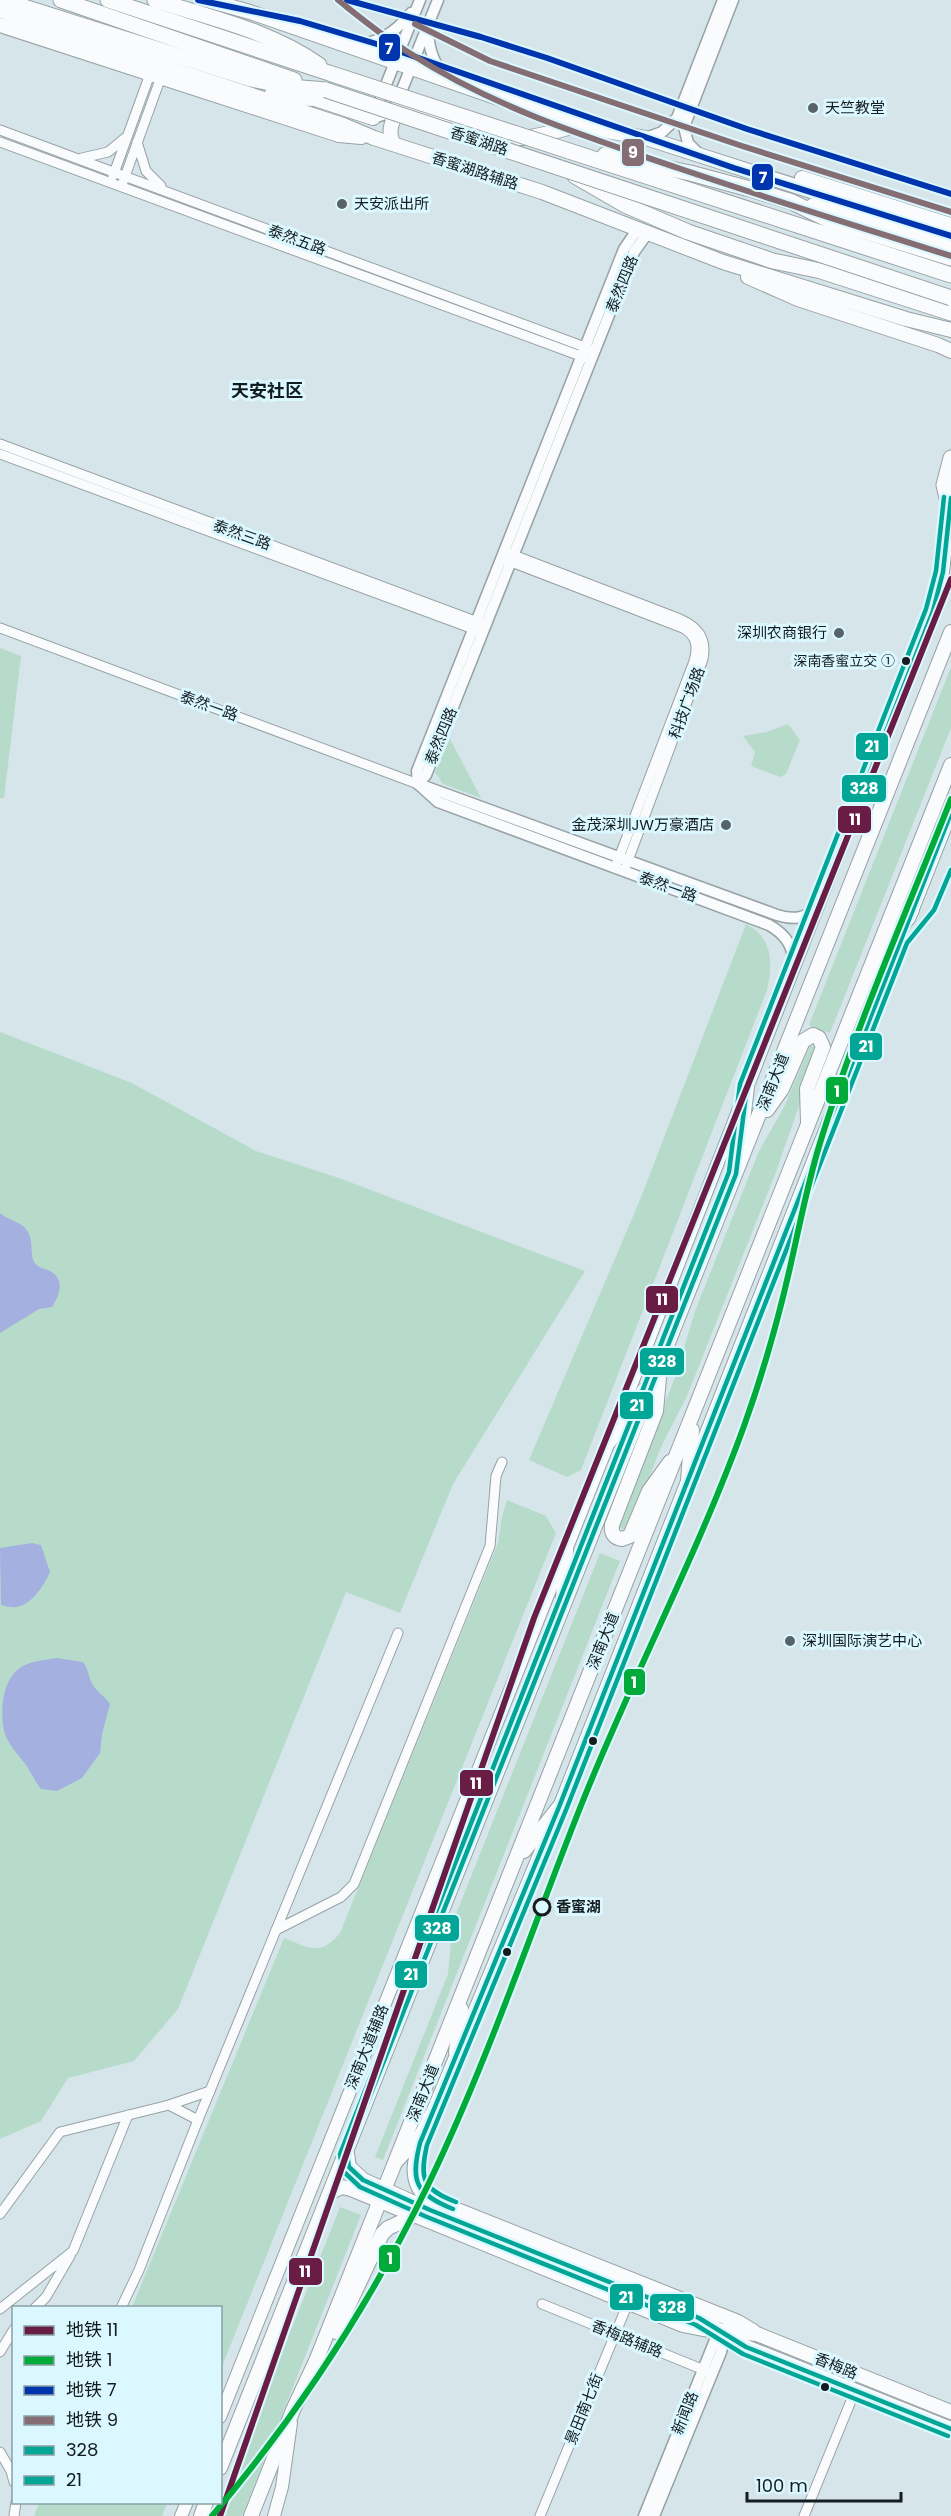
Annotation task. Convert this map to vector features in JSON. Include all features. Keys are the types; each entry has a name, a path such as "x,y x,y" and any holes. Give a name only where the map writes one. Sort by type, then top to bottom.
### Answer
{"highway":[{"name":"香蜜湖路","path":"2,0 266,82 326,90 951,298"},
{"path":"61,0 326,90"},
{"path":"108,0 332,74"},
{"name":"香蜜湖路","path":"154,0 282,43 302,53 332,74 951,275"},
{"path":"569,152 615,156 690,173 792,202 836,210 951,246"},
{"path":"563,168 601,193 650,216 818,280 951,323"},
{"path":"792,202 831,221 951,258"},
{"path":"773,261 821,271 951,313"},
{"path":"950,502 944,485 951,458"}],"main road":[{"path":"207,0 250,12 579,126 646,138 951,236"},
{"path":"229,0 250,12"},
{"name":"香蜜湖路辅路","path":"0,10 25,21 542,192 723,262 906,319 951,330"},
{"path":"0,25 339,135 374,138"},
{"path":"226,87 261,89 288,98 315,99 373,118"},
{"path":"393,144 390,126 395,117 405,111 418,112 481,133 504,138 520,138 579,126"},
{"path":"755,172 809,180 951,225"},
{"path":"723,262 783,293 951,351"},
{"name":"深南大道辅路","path":"222,2412 609,1442 933,611 939,591 950,502"},
{"path":"945,548 951,528"},
{"name":"深南大道","path":"222,2463 347,2154 951,632"},
{"name":"深南大道","path":"250,2516 293,2410 316,2361 951,765"},
{"path":"757,2334 738,2322 427,2198 417,2185 414,2170 420,2143 431,2115 559,1807 951,813"},
{"path":"853,1011 912,910"},
{"path":"754,1128 782,1089 802,1041 807,1036 813,1035 819,1038 823,1047 807,1089 808,1123 805,1133"},
{"path":"736,1174 747,1087"},
{"path":"609,1442 659,1367"},
{"path":"659,1367 656,1412 612,1525 612,1532 616,1537 624,1539 631,1534 649,1491 682,1442"},
{"path":"688,1481 694,1414"},
{"path":"562,1611 566,1550"},
{"path":"514,1864 559,1807"},
{"path":"456,2052 463,1991"},
{"path":"394,2165 405,2156 431,2115"},
{"name":"香梅路","path":"347,2154 347,2162 352,2172 413,2216 683,2325 757,2334 951,2412"},
{"name":"香梅路","path":"331,2192 339,2188 346,2188 382,2195 430,2211 693,2316 738,2343 951,2429"},
{"path":"316,2361 341,2323 382,2234 388,2228 413,2216 430,2211"},
{"path":"274,2516 282,2487 293,2410"}],"street":[{"path":"333,42 354,45 375,41 401,25 419,0"},
{"path":"374,138 371,131 373,118 419,0"},
{"path":"373,118 386,114 394,106 438,0"},
{"path":"646,138 662,132 677,118 723,0"},
{"path":"702,155 688,143 684,127 733,0"},
{"path":"429,23 428,36 434,59 439,69 459,85"},
{"path":"110,183 127,136 156,76"},
{"path":"121,187 156,76"},
{"name":"泰然五路","path":"0,130 588,354"},
{"path":"77,158 89,158 108,152 127,136"},
{"path":"137,141 146,171 170,193"},
{"name":"泰然五路","path":"0,142 588,354"},
{"name":"泰然四路","path":"418,783 426,775 479,627 588,354 624,249 642,232"},
{"name":"泰然三路","path":"0,444 479,627"},
{"name":"泰然三路","path":"0,454 479,627"},
{"name":"科技广场路","path":"507,557 683,628 692,634 696,641 697,651 693,664 622,864"},
{"name":"泰然一路","path":"0,628 418,783 438,802 784,917 804,916 818,907"},
{"name":"泰然一路","path":"622,864 776,928 790,945 793,960 792,972"},
{"path":"276,1930 341,1897 354,1884 490,1546 496,1476 501,1462"},
{"path":"122,2306 139,2271 198,2120 398,1633"},
{"path":"0,2214 60,2132 169,2105 210,2091"},
{"path":"169,2105 198,2120"},
{"path":"36,2306 46,2297 73,2252 129,2115"},
{"path":"0,2309 73,2252"},
{"name":"景田南七街","path":"540,2516 628,2303"},
{"name":"香梅路辅路","path":"542,2304 707,2372"},
{"name":"新闻路","path":"644,2516 707,2372 721,2352 723,2341 719,2331"},
{"name":"新闻路","path":"654,2516 707,2372 719,2331"},
{"path":"0,2352 12,2332"},
{"path":"721,2352 728,2344 738,2343"},
{"path":"804,2516 855,2391"},
{"path":"0,2452 12,2478"}],"green space":[{"path":"0,648 21,656 4,798 0,798"},
{"path":"951,667 951,728 830,1033 813,1028 809,1025"},
{"path":"788,724 800,740 786,774 780,777 751,766 755,752 743,736 767,732"},
{"path":"449,737 481,798 443,784 435,772"},
{"path":"746,924 762,936 769,952 770,970 767,990 581,1470 567,1477 529,1460 640,1200"},
{"path":"0,1032 132,1083 256,1151 339,1178 585,1271 453,1484 400,1613 346,1592 178,2009 134,2061 68,2078 41,2121 0,2139"},
{"path":"810,1046 815,1046 817,1054 776,1172 687,1396 662,1445 629,1527 624,1530 619,1527 618,1521 676,1375 695,1311 759,1151 784,1107"},
{"path":"507,1500 546,1516 556,1533 222,2367 222,2306 132,2306 284,1938 307,1947 320,1948 333,1941 340,1933 498,1543"},
{"path":"600,1553 620,1561 383,2160 375,2157 448,1974 456,1914"},
{"path":"340,2207 361,2215 242,2516 217,2516"},
{"path":"38,2504 167,2504 162,2516 34,2516"}],"water":[{"path":"0,1213 27,1230 34,1262 55,1275 60,1288 52,1307 39,1309 0,1333"},
{"path":"32,1543 41,1545 50,1572 37,1594 27,1603 14,1607 1,1605 0,1548"},
{"path":"57,1658 83,1662 93,1685 110,1704 102,1734 100,1753 82,1778 57,1791 41,1789 8,1741 2,1714 6,1687 15,1673 29,1663"}],"metro line":[{"name":"7","path":"198,0 300,21 390,48 734,168 951,236"},
{"name":"9","path":"338,0 392,41 442,73 541,119 609,145 951,256"},
{"name":"7","path":"347,0 547,58 747,129 951,194"},
{"name":"9","path":"415,24 490,61 742,146 951,212"},
{"name":"11","path":"220,2516 534,1618 951,579"},
{"name":"1","path":"212,2516 244,2478 303,2398 357,2315 406,2229 470,2092 580,1808 706,1522 744,1426 774,1330 811,1175 834,1099 865,1013 951,799"}],"transit line":[{"name":"21","path":"944,497 936,571 926,609 740,1084 729,1172 340,2154 343,2171 360,2187 427,2217 696,2325 743,2354 948,2436"},
{"name":"328","path":"951,498 943,572 933,611 747,1087 736,1174 347,2154 349,2167 363,2180 430,2210 699,2318 746,2347 951,2429"},
{"name":"328","path":"453,2209 431,2198 419,2185 416,2168 420,2143 559,1807 951,813"},
{"name":"21","path":"456,2202 436,2193 426,2182 424,2167 427,2145 566,1810 907,943 934,910 951,870"}],"place":[{"name":"天竺教堂","path":"813,108"},
{"name":"天安派出所","path":"342,204"},
{"name":"深圳农商银行","path":"839,633"},
{"name":"深南香蜜立交 ①","path":"906,661"},
{"name":"金茂深圳JW万豪酒店","path":"726,825"},
{"name":"深圳国际演艺中心","path":"790,1641"},
{"name":"香蜜湖","path":"542,1907"}],"district":[{"name":"天安社区","path":"267,391"}]}
